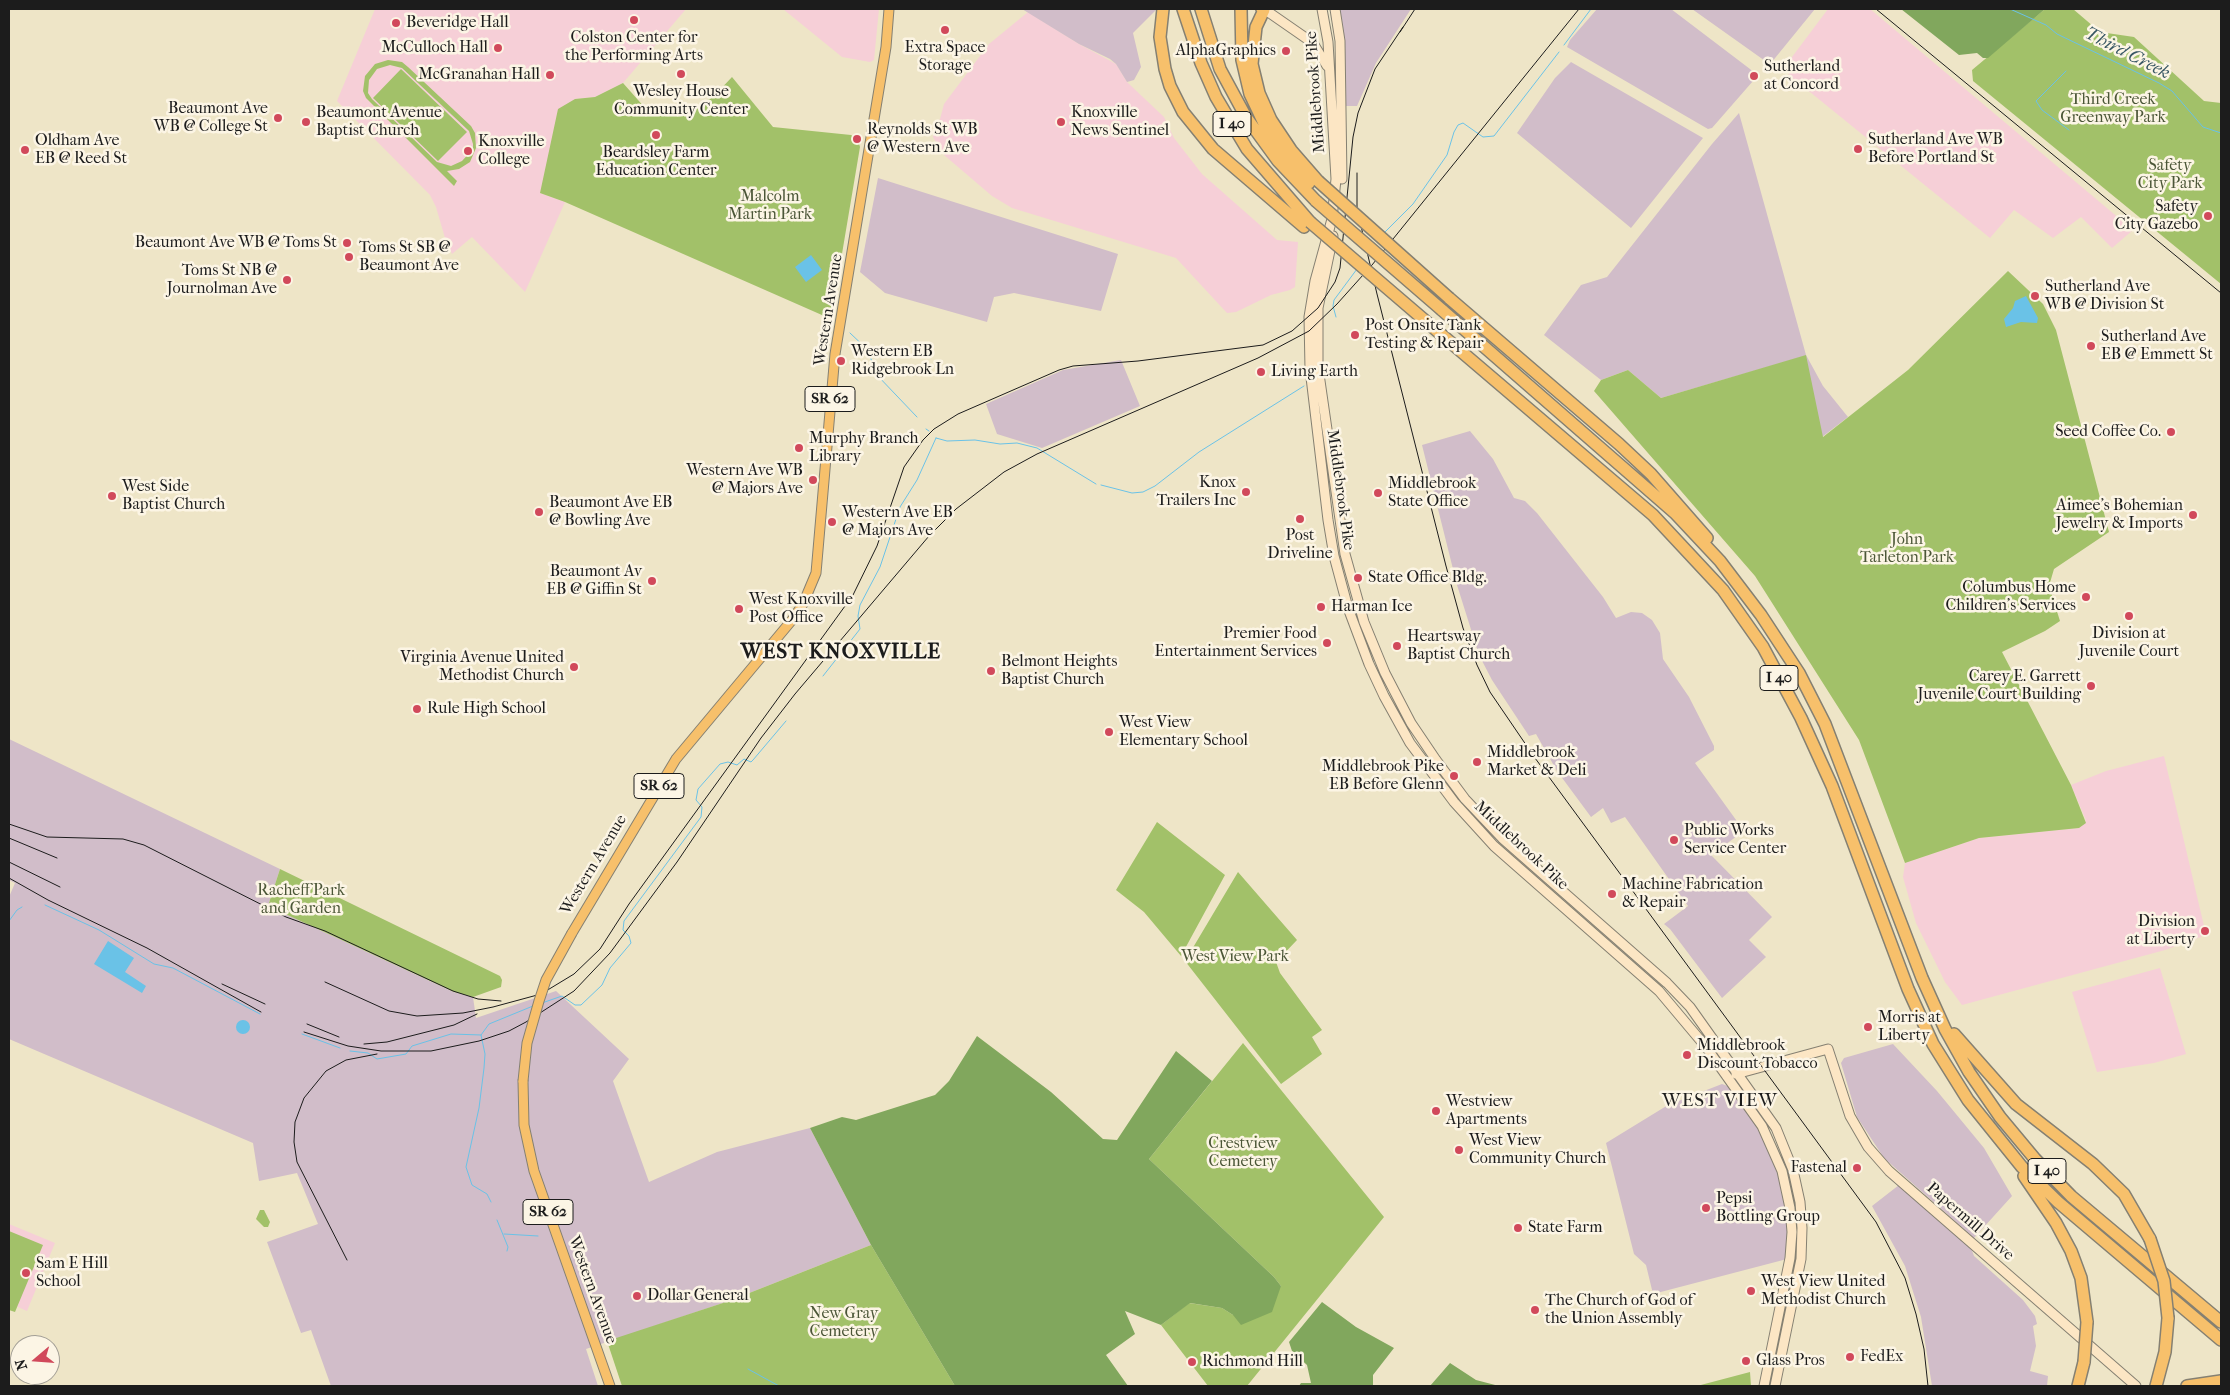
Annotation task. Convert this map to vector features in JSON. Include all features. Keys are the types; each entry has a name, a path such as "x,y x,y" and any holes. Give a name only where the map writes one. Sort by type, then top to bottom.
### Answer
{"highway":[{"path":"1163,9 1160,37 1170,86 1192,125 1213,149 1307,224"},
{"name":"I 40","path":"1183,9 1201,64 1216,97 1247,149 1307,224 1430,324 1653,515 1723,590 1763,646 1801,718 1832,786 1908,989 1933,1044 1968,1100 2022,1167 2058,1202 2221,1340"},
{"name":"I 40","path":"1201,9 1220,69 1246,117 1278,161 1375,252 1675,514 1720,561 1761,615 1799,673 1825,724 1922,978 1945,1029 1969,1072 2000,1117 2035,1159 2078,1202 2221,1322"},
{"path":"1241,9 1242,60 1250,94 1269,134 1319,199"},
{"path":"1263,9 1256,27 1252,64 1258,93 1271,120 1291,150 1318,181 1651,474 1693,520 1722,557 1761,615"},
{"path":"1922,978 1956,1037 1974,1058 2016,1104 2093,1164 2124,1194 2150,1239 2164,1281 2168,1318 2162,1364 2156,1386"},
{"path":"1992,1129 2056,1223 2071,1251 2082,1285 2087,1322 2084,1362 2078,1386"},
{"path":"2187,1386 2221,1381"}],"main road":[{"name":"Western Avenue","path":"610,1386 534,1170 524,1125 523,1081 527,1043 546,980 676,759 792,620 803,604 816,573 836,354 886,47 889,9"},
{"path":"1263,9 1313,43 1320,52 1330,73"},
{"name":"Middlebrook Pike","path":"1322,9 1328,42 1338,138 1341,194 1318,318 1318,366 1345,554 1364,622 1394,691 1421,740 1444,772 1502,838 1667,983 1690,1008 1776,1128 1789,1157 1800,1202 1802,1228 1801,1259 1775,1386"},
{"name":"Middlebrook Pike","path":"1335,9 1340,41 1335,195 1309,318 1312,401 1328,520 1334,556 1348,608 1369,664 1384,696 1410,743 1436,779 1494,846 1659,990 1686,1021 1762,1126 1782,1172 1790,1208 1792,1232 1790,1258 1764,1386"},
{"path":"1328,42 1333,53 1335,74 1340,78"},
{"path":"1312,401 1319,402 1323,431 1329,446"},
{"path":"1436,779 1444,772"},
{"name":"Papermill Drive","path":"1739,1074 1828,1049 1850,1116 1868,1146 1889,1171 2136,1386"},
{"path":"1726,1076 1739,1074"}],"shaded area":[{"name":"Knoxville College","path":"375,9 686,9 623,83 595,97 575,99 540,193 565,202 525,292 472,237 452,254 430,195 337,101"},
{"path":"783,9 879,9 874,60 870,62 842,57"},
{"path":"1022,9 1157,9 1133,33 1141,67 1134,80 1127,82 1116,64 1110,59 1079,44"},
{"path":"1339,9 1411,9 1376,63 1357,106 1344,106 1345,58"},
{"path":"1597,9 1671,9 1750,69 1755,74 1753,81 1712,128 1708,129 1567,47 1570,40"},
{"path":"1692,9 1815,9 1771,63 1768,63"},
{"path":"1828,9 1870,9 2133,230 2112,248 2081,217 2053,238 2014,210 1990,238 1789,75 1788,69 1792,57"},
{"path":"1028,12 1079,44 1116,64 1127,82 1164,117 1174,138 1202,174 1277,240 1298,242 1295,287 1271,295 1236,312 1227,313 1176,258 1012,208 992,196 944,155 933,137 934,129 940,119 944,104 989,44"},
{"path":"1571,62 1703,138 1631,228 1517,133 1555,78"},
{"path":"1739,113 1806,355 1823,386 1848,417 1822,437 1805,356 1661,398 1628,370 1601,380 1544,335 1581,285 1607,277 1712,144"},
{"path":"878,178 1118,254 1101,311 1014,293 994,297 987,322 885,293 860,272"},
{"path":"1121,360 1140,406 1042,448 997,434 986,404 1063,370"},
{"path":"1470,431 1493,459 1514,498 1525,501 1537,513 1603,597 1616,618 1631,612 1642,613 1652,620 1660,633 1663,659 1689,697 1714,746 1714,750 1695,763 1744,831 1711,855 1772,917 1749,940 1766,957 1722,998 1670,929 1664,924 1688,906 1625,817 1611,823 1603,808 1591,817 1557,771 1536,734 1529,736 1492,680 1479,655 1457,585 1422,445"},
{"path":"9,739 280,869 268,906 454,992 473,997 476,1018 556,991 629,1059 613,1081 649,1182 717,1152 810,1128 871,1245 729,1301 586,1349 598,1386 331,1386 311,1330 301,1333 267,1242 318,1224 297,1173 259,1181 253,1143 9,1039 9,897 15,883 9,880"},
{"path":"2164,756 2204,926 2201,937 2165,950 1962,1005 1945,982 1916,923 1903,877 1905,863 1979,838 2079,828 2086,820 2071,785 2106,771"},
{"path":"2160,968 2186,1054 2154,1063 2097,1072 2072,992"},
{"path":"1893,1044 1937,1091 1984,1148 2012,1196 1974,1238 1884,1158 1857,1117 1841,1063 1844,1058"},
{"path":"1722,1084 1730,1087 1748,1111 1771,1151 1782,1184 1788,1224 1787,1259 1653,1294 1646,1265 1634,1254 1606,1143 1668,1105"},
{"path":"1899,1185 1971,1248 1974,1256 2023,1300 2035,1316 2037,1324 2033,1326 2036,1346 2030,1371 2048,1376 2047,1386 1932,1386 1921,1317 1905,1266 1872,1206"},
{"name":"Sam E Hill School","path":"9,1224 55,1243 27,1311 9,1303"}],"green space":[{"path":"1901,9 2045,9 1988,58 1983,58 1977,53 1959,55"},
{"name":"Third Creek Greenway Park","path":"2045,9 2073,9 2100,32 2134,37 2204,101 2221,103 2221,284 1973,81 1972,70"},
{"path":"388,60 402,62 471,126 475,133 476,148 470,162 459,169 447,171 457,181 454,186 366,98 363,91 365,76 375,64","holes":["390,65 402,68 469,131 473,149 462,161 451,166 437,162 368,93 369,80 377,69"]},
{"path":"401,69 467,132 438,161 373,98"},
{"name":"Malcolm Martin Park","path":"732,77 773,127 851,135 858,140 860,147 831,319 565,202 540,193 558,109 575,99 595,97 623,83 646,109 669,113 691,111 713,97"},
{"name":"John Tarleton Park","path":"2008,271 2043,304 2056,330 2109,532 2054,569 2049,586 2060,621 2045,631 2002,652 2071,785 2086,823 2079,828 1979,838 1905,863 1859,740 1755,576 1594,391 1601,380 1628,370 1661,398 1806,355 1823,437 1908,370"},
{"path":"1157,822 1225,875 1181,956 1144,912 1116,890"},
{"name":"Racheff Park and Garden","path":"280,869 500,976 502,980 501,987 473,997 454,992 268,906"},
{"name":"West View Park","path":"1238,872 1297,940 1276,962 1280,973 1322,1030 1312,1037 1322,1054 1281,1084 1185,961"},
{"path":"977,1036 1051,1092 1103,1139 1117,1140 1176,1051 1212,1081 1149,1159 1274,1277 1281,1286 1272,1312 1241,1325 1233,1315 1222,1308 1190,1303 1161,1325 1125,1311 1135,1334 1106,1355 1128,1386 955,1386 871,1245 810,1128 842,1117 856,1120 935,1095 949,1081"},
{"name":"Crestview Cemetery","path":"1243,1043 1384,1217 1247,1386 1208,1386 1161,1325 1189,1303 1222,1308 1233,1315 1281,1286 1274,1277 1149,1159"},
{"path":"260,1210 264,1210 270,1222 268,1227 264,1227 256,1219"},
{"name":"Sam E Hill School","path":"9,1231 43,1245 15,1312 9,1310"},
{"name":"New Gray Cemetery","path":"871,1245 955,1386 622,1386 607,1341 729,1301"},
{"path":"1322,1302 1356,1327 1394,1348 1373,1375 1373,1386 1299,1386 1301,1383 1311,1383 1307,1365 1292,1351 1289,1342"},
{"path":"1450,1363 1476,1380 1499,1386 1430,1386"},
{"path":"1750,1372 1751,1386 1697,1386"}],"water":[{"path":"811,255 822,270 806,282 795,267"},
{"path":"2026,296 2038,318 2037,323 2021,322 2006,327 2004,319 2013,308 2015,301"},
{"path":"108,941 134,958 125,972 146,986 142,993 94,964"},
{"path":"240,1020 246,1020 250,1027 246,1034 240,1034 236,1030 236,1024"}],"waterway":[{"path":"1564,45 1591,9"},
{"name":"Third Creek","path":"2010,9 2046,25 2057,34 2159,83 2172,91 2203,127 2221,133"},
{"path":"1384,233 1413,204 1447,155 1458,125 1463,123 1483,137 1494,136 1559,52"},
{"path":"2066,71 2036,101 2042,110 2069,130"},
{"path":"1336,317 1333,306 1334,300 1357,269"},
{"path":"850,333 868,350 876,374 917,417"},
{"path":"1101,485 1132,493 1143,492 1155,486 1199,452 1304,386"},
{"path":"936,438 947,441 975,440 1000,444 1017,443 1037,448 1096,484"},
{"path":"823,676 860,629 858,616 860,605 880,567 900,507 917,480 936,438"},
{"path":"542,1003 562,996 575,1005 581,1005 602,985 610,968 631,943 629,936 623,930 624,921 701,817 702,807 696,800 698,789 720,764 728,762 737,765 744,759 751,762 786,721"},
{"path":"45,905 99,930 154,964 173,968 260,1014"},
{"path":"9,921 17,910 22,907"},
{"path":"491,1202 487,1194 472,1185 466,1167 479,1108 484,1068 485,1054 481,1035 489,1024 533,1006"},
{"path":"302,1034 340,1048"},
{"path":"350,1051 368,1053 377,1059 406,1054 412,1046 451,1034 481,1035"},
{"path":"497,1220 508,1247 507,1251"},
{"path":"504,1234 538,1236"},
{"path":"748,1369 779,1386"}],"railway":[{"path":"1400,32 1415,9"},
{"path":"304,1032 348,1046 381,1051 431,1051 479,1041 509,1031 574,991 610,953 677,862 761,738 795,694 929,536 956,509 1004,472 1037,454 1258,358 1309,331 1337,304 1372,265 1579,9"},
{"path":"1876,9 2221,293"},
{"path":"325,982 389,1011 417,1016 463,1013 493,1007 541,994 574,974 600,949 629,904 853,595 877,546 904,467 923,440 934,429 958,414 1059,370 1073,366 1138,361 1263,345 1292,331 1318,308 1335,282 1340,268 1353,137 1358,113 1375,69 1403,27"},
{"path":"1357,173 1357,209 1377,294 1446,566 1463,628 1477,665 1490,692 1535,758 1876,1222 1905,1278 1924,1349 1928,1386"},
{"path":"9,824 47,837 123,839 144,845 286,917 325,931 453,991 478,999 501,1001"},
{"path":"9,838 57,858"},
{"path":"9,862 60,887"},
{"path":"9,878 48,900 147,948 261,1012"},
{"path":"222,984 265,1004"},
{"path":"364,1044 387,1042 454,1025 477,1014"},
{"path":"307,1024 339,1037"},
{"path":"347,1260 297,1162 294,1142 295,1122 304,1098 326,1071 346,1060 377,1054"}],"place":[{"name":"Colston Center for the Performing Arts","path":"634,20"},
{"name":"Beveridge Hall","path":"396,23"},
{"name":"Extra Space Storage","path":"945,30"},
{"name":"McCulloch Hall","path":"498,48"},
{"name":"AlphaGraphics","path":"1286,51"},
{"name":"Wesley House Community Center","path":"681,74"},
{"name":"McGranahan Hall","path":"550,75"},
{"name":"Sutherland at Concord","path":"1754,76"},
{"name":"Beaumont Ave WB @ College St","path":"278,118"},
{"name":"Beaumont Avenue Baptist Church","path":"306,122"},
{"name":"Knoxville News Sentinel","path":"1061,122"},
{"name":"Beardsley Farm Education Center","path":"656,135"},
{"name":"Reynolds St WB @ Western Ave","path":"857,139"},
{"name":"Sutherland Ave WB Before Portland St","path":"1858,149"},
{"name":"Oldham Ave EB @ Reed St","path":"25,150"},
{"name":"Knoxville College","path":"468,151"},
{"name":"Safety City Gazebo","path":"2208,216"},
{"name":"Beaumont Ave WB @ Toms St","path":"347,243"},
{"name":"Toms St SB @ Beaumont Ave","path":"349,257"},
{"name":"Toms St NB @ Journolman Ave","path":"287,280"},
{"name":"Sutherland Ave WB @ Division St","path":"2035,296"},
{"name":"Post Onsite Tank Testing & Repair","path":"1355,335"},
{"name":"Sutherland Ave EB @ Emmett St","path":"2091,346"},
{"name":"Western EB Ridgebrook Ln","path":"841,361"},
{"name":"Living Earth","path":"1261,372"},
{"name":"Seed Coffee Co.","path":"2171,432"},
{"name":"Murphy Branch Library","path":"799,448"},
{"name":"Western Ave WB @ Majors Ave","path":"813,480"},
{"name":"Knox Trailers Inc","path":"1246,492"},
{"name":"Middlebrook State Office","path":"1378,493"},
{"name":"West Side Baptist Church","path":"112,496"},
{"name":"Beaumont Ave EB @ Bowling Ave","path":"539,512"},
{"name":"Aimee’s Bohemian Jewelry & Imports","path":"2193,515"},
{"name":"Post Driveline","path":"1300,519"},
{"name":"Western Ave EB @ Majors Ave","path":"832,522"},
{"name":"State Office Bldg.","path":"1358,578"},
{"name":"Beaumont Av EB @ Giffin St","path":"652,581"},
{"name":"Columbus Home Children's Services","path":"2086,597"},
{"name":"Harman Ice","path":"1321,607"},
{"name":"West Knoxville Post Office","path":"739,609"},
{"name":"Division at Juvenile Court","path":"2129,616"},
{"name":"Premier Food Entertainment Services","path":"1327,643"},
{"name":"Heartsway Baptist Church","path":"1397,646"},
{"name":"Virginia Avenue United Methodist Church","path":"574,667"},
{"name":"Belmont Heights Baptist Church","path":"991,671"},
{"name":"Carey E. Garrett Juvenile Court Building","path":"2091,686"},
{"name":"Rule High School","path":"417,709"},
{"name":"West View Elementary School","path":"1109,732"},
{"name":"Middlebrook Market & Deli","path":"1477,762"},
{"name":"Middlebrook Pike EB Before Glenn","path":"1454,776"},
{"name":"Public Works Service Center","path":"1674,840"},
{"name":"Machine Fabrication & Repair","path":"1612,894"},
{"name":"Division at Liberty","path":"2205,931"},
{"name":"Morris at Liberty","path":"1868,1027"},
{"name":"Middlebrook Discount Tobacco","path":"1687,1055"},
{"name":"Westview Apartments","path":"1436,1111"},
{"name":"West View Community Church","path":"1459,1150"},
{"name":"Fastenal","path":"1857,1168"},
{"name":"Pepsi Bottling Group","path":"1706,1208"},
{"name":"State Farm","path":"1518,1228"},
{"name":"Sam E Hill School","path":"26,1273"},
{"name":"West View United Methodist Church","path":"1751,1291"},
{"name":"Dollar General","path":"637,1296"},
{"name":"The Church of God of the Union Assembly","path":"1535,1310"},
{"name":"FedEx","path":"1850,1357"},
{"name":"Glass Pros","path":"1746,1361"},
{"name":"Richmond Hill","path":"1192,1362"}],"district":[{"name":"WEST KNOXVILLE","path":"841,653"},
{"name":"WEST VIEW","path":"1720,1101"}],"park label":[{"name":"Safety City Park","path":"2170,175"}]}
